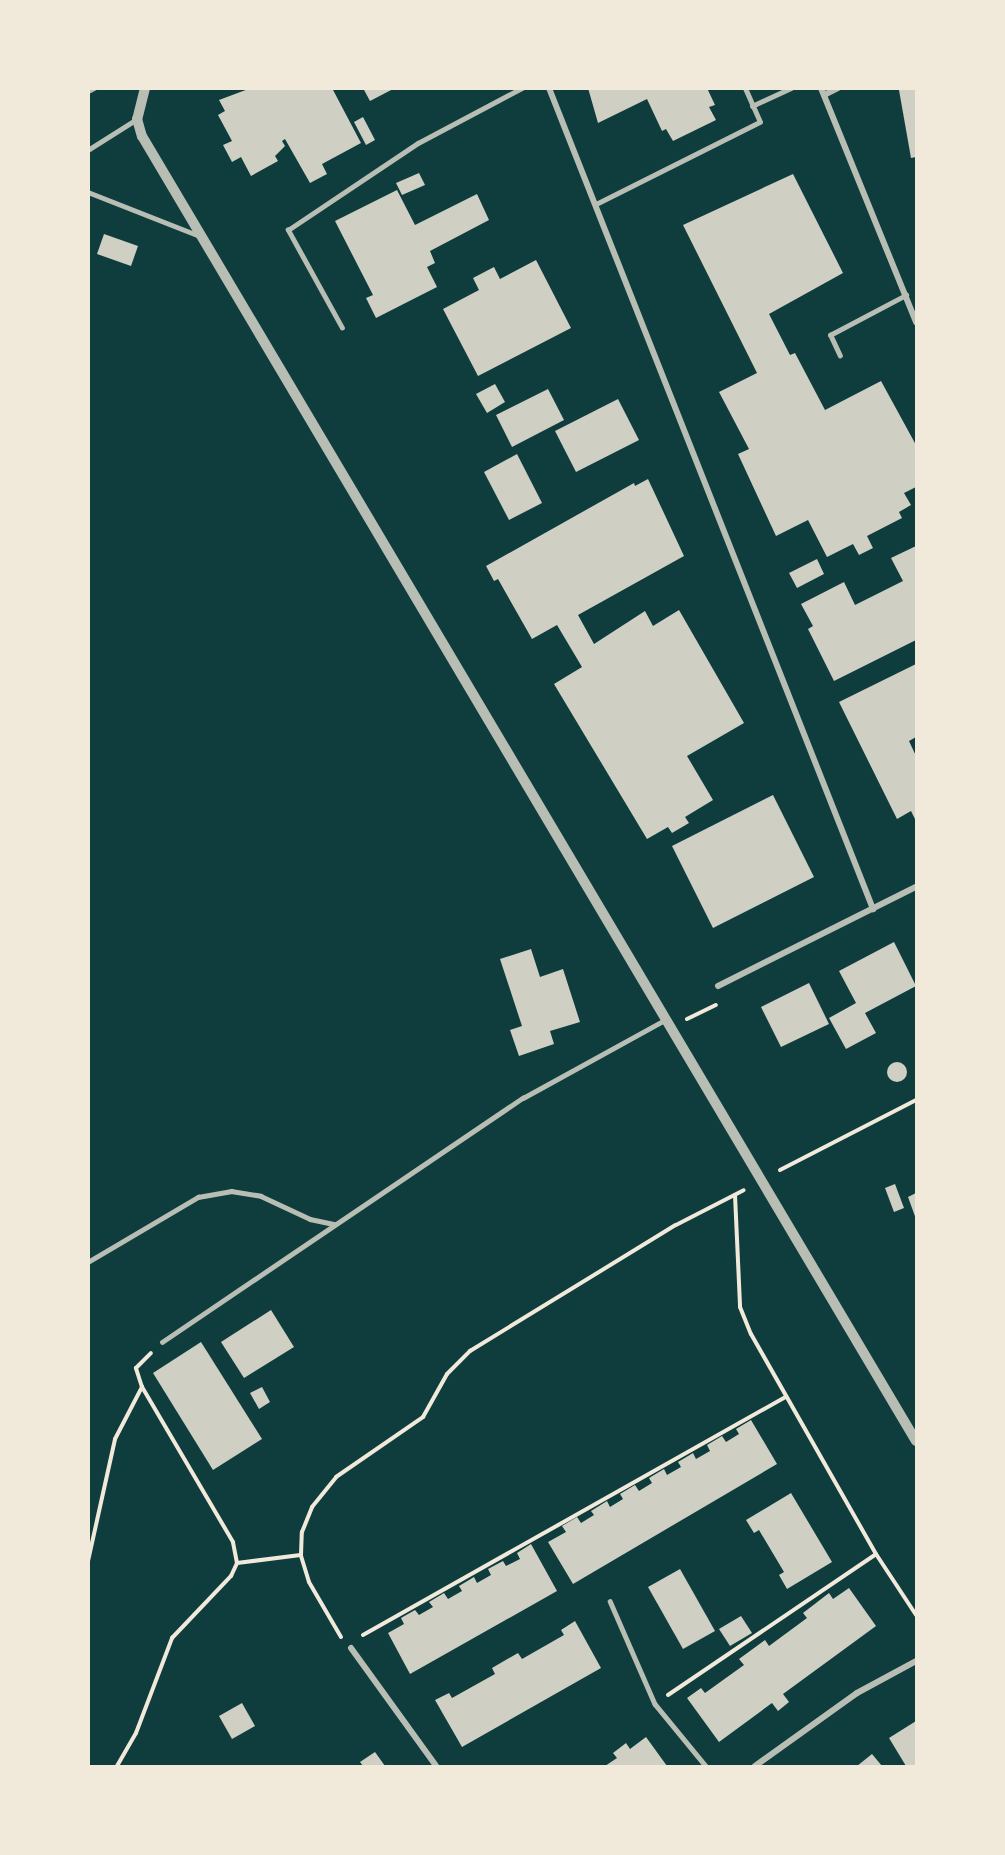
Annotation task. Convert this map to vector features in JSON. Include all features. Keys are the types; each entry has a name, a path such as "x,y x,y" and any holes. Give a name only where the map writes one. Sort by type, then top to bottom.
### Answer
{"street":[{"path":"145,88 137,119 142,136 916,1441"},
{"path":"549,88 873,909"},
{"path":"838,88 822,92 916,322"},
{"path":"718,987 916,887"},
{"path":"349,1646 436,1767"},
{"path":"755,1767 856,1693 916,1661"}],"lane":[{"path":"88,91 94,88"},
{"path":"342,328 288,230 418,143 522,88"},
{"path":"596,204 760,122 745,88"},
{"path":"752,106 791,88"},
{"path":"88,150 137,119"},
{"path":"88,192 201,237"},
{"path":"840,356 830,335 906,295"},
{"path":"162,1341 523,1098 665,1020"},
{"path":"88,1262 198,1197 231,1191 261,1196 310,1219 334,1224"},
{"path":"610,1601 655,1704 706,1767"}],"path":[{"path":"693,1016 700,1013"},
{"path":"786,1397 349,1646 309,1582 301,1555 302,1532 312,1507 336,1477 423,1417 447,1374 471,1351 676,1224 916,1100"},
{"path":"735,1195 740,1307 786,1397 876,1554 916,1616"},
{"path":"117,1767 136,1733 172,1638 231,1576 237,1563 233,1542 142,1387 136,1368 162,1341"},
{"path":"88,1561 115,1439 142,1387"},
{"path":"655,1704 876,1554"},
{"path":"237,1563 301,1555"}],"building":[{"path":"251,88 332,88 361,143 322,164 327,174 310,183 285,139 282,141 285,146 275,156 278,161 251,176 241,157 232,162 223,145 232,141 218,115 225,111 219,100"},
{"path":"363,88 395,88 370,101"},
{"path":"588,88 707,88 715,105 709,107 716,120 673,141 666,129 662,131 647,99 598,123"},
{"path":"916,88 916,157 911,158 899,90"},
{"path":"363,117 375,140 366,145 354,122"},
{"path":"419,173 425,185 402,195 396,183"},
{"path":"793,174 843,273 769,314 790,355 795,353 825,410 881,381 916,445 916,487 904,493 911,505 899,512 902,518 867,536 873,548 859,555 853,544 827,557 808,520 776,536 738,454 749,449 719,392 757,373 683,225"},
{"path":"397,190 415,225 477,194 489,220 430,251 435,263 427,267 437,287 376,318 366,298 373,295 335,221"},
{"path":"104,234 138,246 131,266 97,254"},
{"path":"536,260 571,328 478,376 443,309 479,290 473,278 494,267 500,279"},
{"path":"495,384 505,402 487,413 476,394"},
{"path":"548,389 564,420 512,447 496,415"},
{"path":"618,399 639,440 576,472 555,431"},
{"path":"517,454 542,503 509,520 484,472"},
{"path":"648,479 684,556 578,615 594,644 645,611 653,626 679,610 744,723 687,756 713,800 685,817 689,823 672,833 668,827 647,839 554,684 582,667 557,625 532,639 498,579 494,581 486,566 634,483 635,486"},
{"path":"916,546 916,640 834,681 808,629 813,626 801,604 844,582 855,605 903,581 891,558"},
{"path":"817,559 824,574 797,588 789,573"},
{"path":"916,664 916,737 909,741 916,756 916,821 911,811 897,819 839,702"},
{"path":"773,795 814,877 713,928 672,846"},
{"path":"894,942 916,986 865,1013 876,1033 846,1049 829,1018 856,1003 839,971"},
{"path":"531,949 540,977 563,969 580,1022 550,1031 554,1044 519,1056 510,1030 522,1026 500,959"},
{"path":"809,983 829,1024 781,1047 761,1007"},
{"path":"897,1062 904,1065 907,1072 904,1079 897,1082 890,1079 887,1072 890,1065"},
{"path":"895,1184 904,1208 894,1212 885,1188"},
{"path":"916,1193 916,1219 908,1197"},
{"path":"271,1310 294,1347 244,1378 221,1342"},
{"path":"201,1342 262,1439 213,1470 153,1373"},
{"path":"262,1387 270,1402 259,1409 250,1393"},
{"path":"751,1420 777,1464 573,1584 548,1542 566,1532 562,1526 577,1517 581,1523 594,1515 591,1511 607,1501 610,1507 623,1499 620,1494 635,1485 639,1491 652,1483 649,1478 664,1469 667,1475 681,1467 678,1462 693,1453 696,1459 710,1451 707,1445 722,1436 726,1442 739,1434 736,1429"},
{"path":"791,1493 832,1562 787,1589 779,1575 784,1572 759,1530 754,1533 746,1520"},
{"path":"531,1544 557,1591 410,1674 388,1633 404,1624 401,1618 415,1610 419,1615 433,1607 429,1602 444,1593 448,1599 462,1591 459,1586 474,1577 477,1583 491,1575 488,1569 503,1561 506,1566 520,1559 517,1553"},
{"path":"680,1569 715,1631 683,1649 648,1587"},
{"path":"849,1588 876,1626 783,1694 789,1702 778,1711 772,1703 719,1742 687,1698 701,1688 705,1693 744,1665 739,1659 765,1640 769,1646 807,1618 803,1613 829,1593 833,1599"},
{"path":"741,1616 752,1633 730,1646 719,1629"},
{"path":"575,1621 601,1668 462,1747 435,1700 449,1693 452,1698 495,1674 492,1668 518,1653 522,1659 564,1635 561,1630"},
{"path":"242,1703 255,1726 232,1739 219,1716"},
{"path":"916,1721 916,1766 906,1766 889,1738"},
{"path":"646,1737 667,1766 605,1766 617,1758 613,1753 626,1743 630,1749"},
{"path":"375,1752 385,1766 363,1766 360,1762"},
{"path":"872,1754 882,1766 857,1766"}]}
